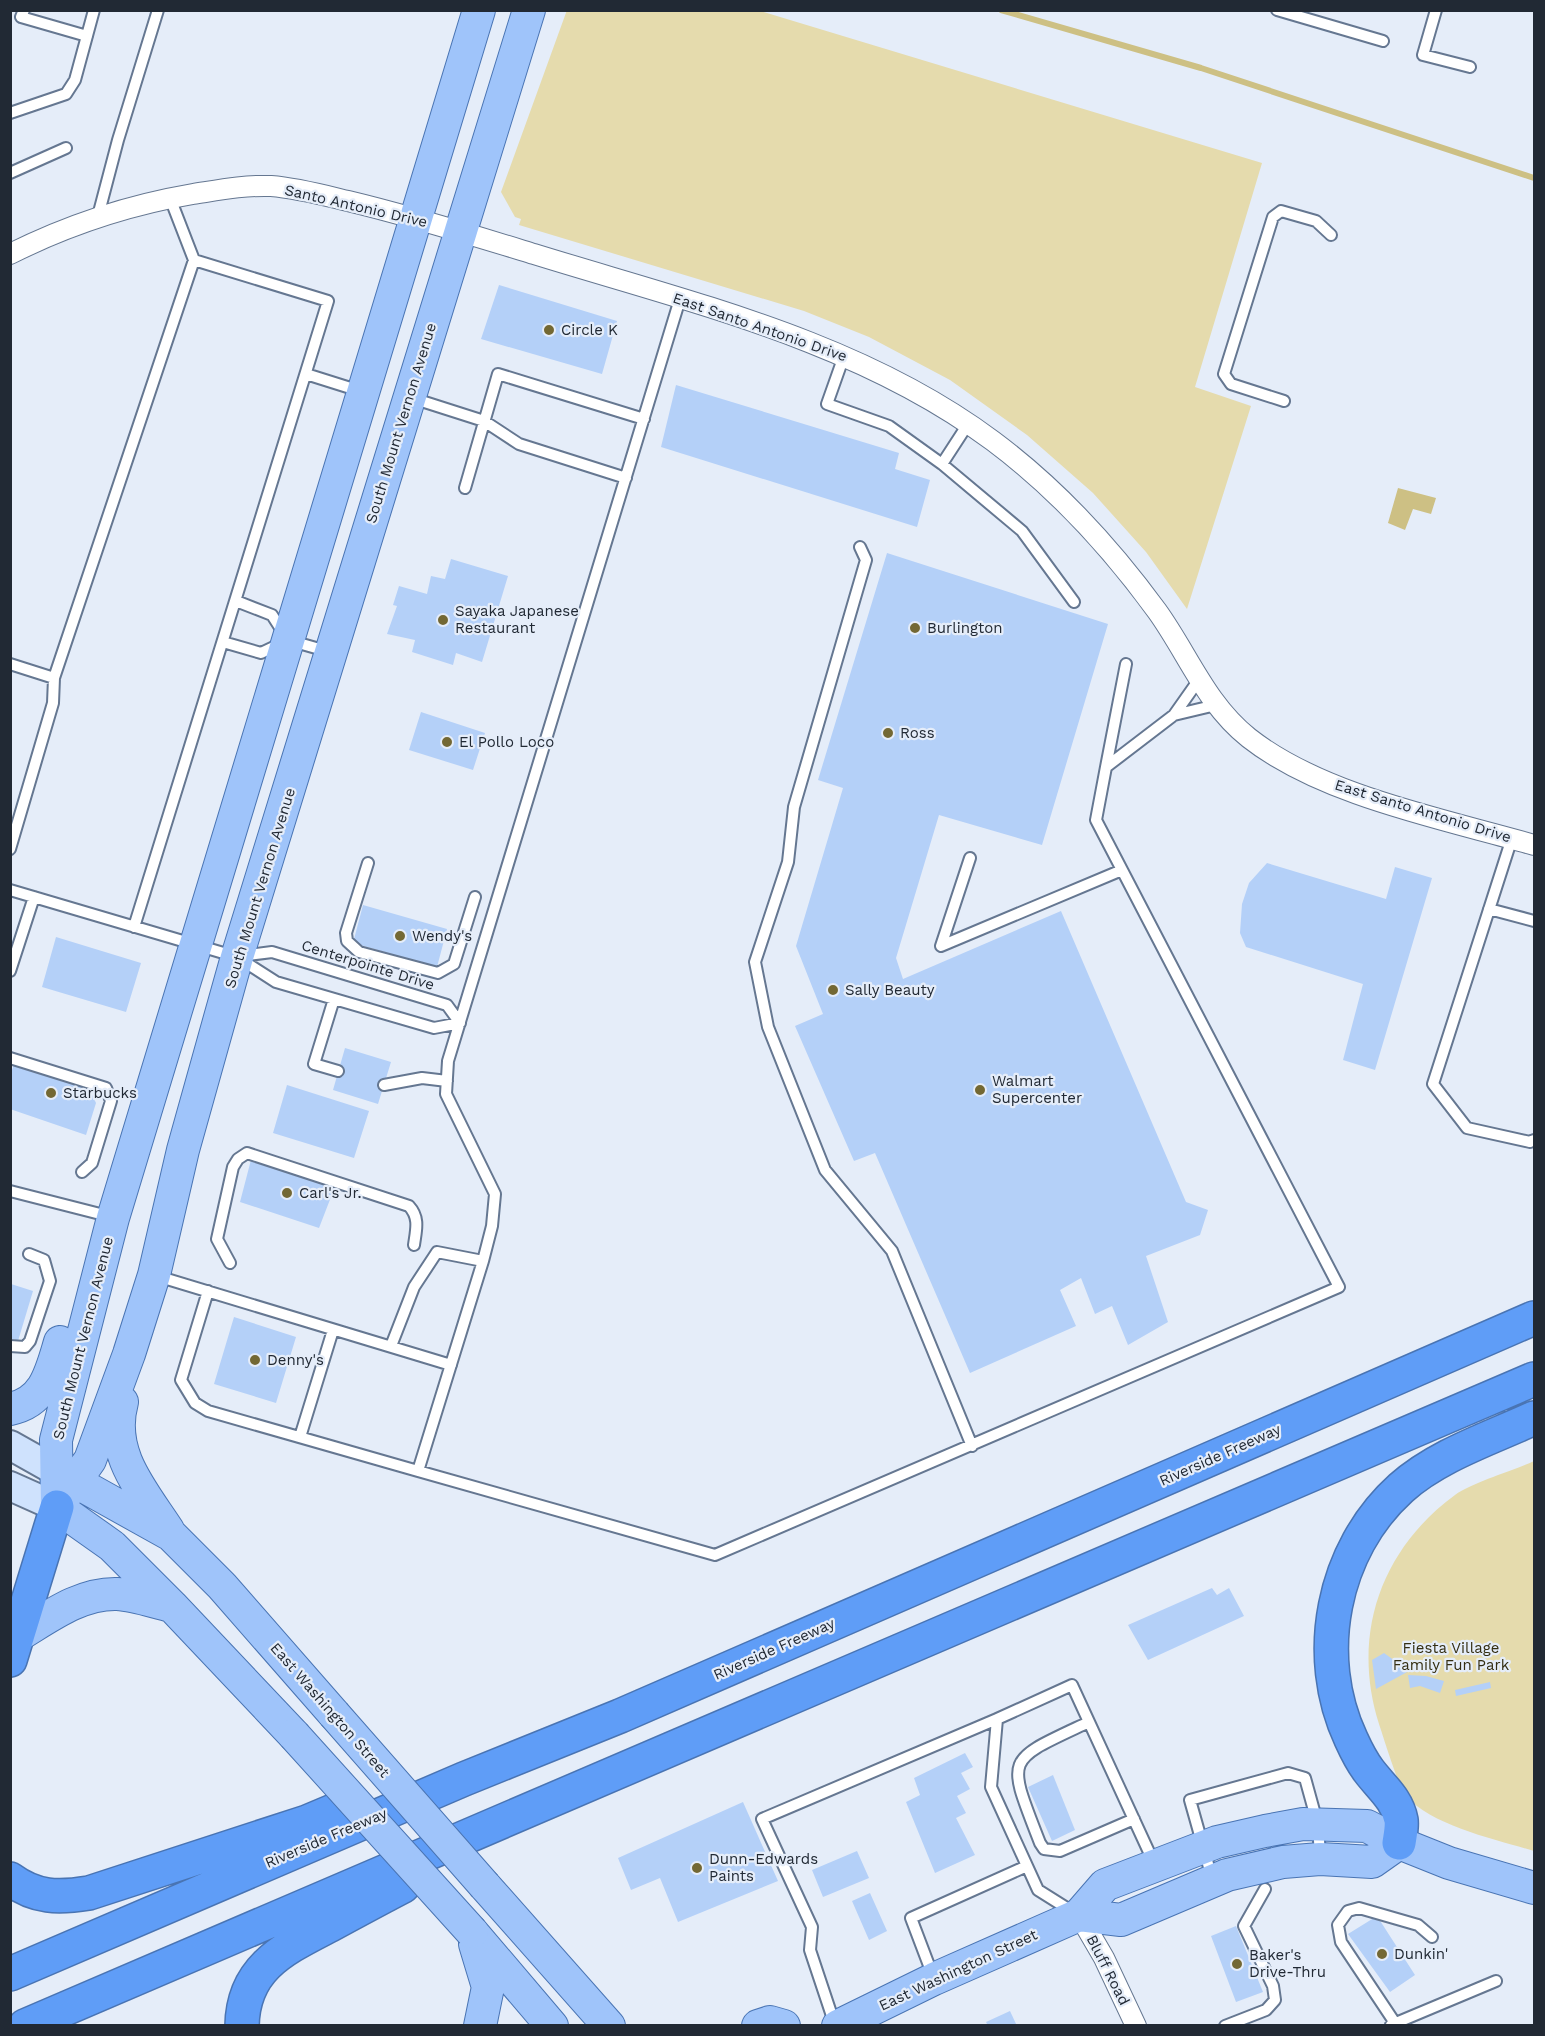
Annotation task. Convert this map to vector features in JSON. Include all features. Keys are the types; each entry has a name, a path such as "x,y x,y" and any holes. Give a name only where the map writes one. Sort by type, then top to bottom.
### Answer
{"highway":[{"name":"Riverside Freeway","path":"10,1974 464,1779 620,1716 1534,1318"},
{"path":"26,2025 594,1784 1534,1379"},
{"path":"1399,1843 1401,1821 1392,1798 1367,1770 1350,1738 1335,1694 1330,1652 1333,1620 1347,1566 1367,1527 1402,1488 1444,1460 1534,1418"},
{"path":"15,1647 63,1486"},
{"path":"10,1879 24,1889 43,1896 62,1897 89,1893 307,1822 508,1740 620,1716"},
{"path":"242,2025 242,2007 250,1988 260,1970 283,1950 594,1784"}],"main road":[{"name":"South Mount Vernon Avenue","path":"63,1486 56,1440 59,1421 102,1267 113,1218 479,10"},
{"name":"South Mount Vernon Avenue","path":"63,1486 90,1460 129,1354 154,1275 183,1150 237,957 333,653 409,396 529,10"},
{"path":"10,1410 36,1399 48,1382 75,1298 102,1267"},
{"path":"129,1354 127,1384 119,1413 117,1438 127,1465 171,1534"},
{"name":"East Washington Street","path":"10,1445 63,1486 112,1546 294,1735 472,1932 552,2025"},
{"name":"East Washington Street","path":"10,1486 63,1486 171,1534 222,1586 546,1957 609,2025"},
{"path":"15,1647 62,1609 100,1595 119,1594 172,1606"},
{"name":"East Washington Street","path":"837,2025 934,1978 1079,1915 1105,1885 1216,1842 1266,1831 1318,1825 1367,1826 1399,1843 1449,1863 1534,1888"},
{"path":"1079,1915 1121,1920 1214,1881 1283,1862 1320,1859 1372,1862 1399,1843"},
{"path":"472,1932 488,1987 480,2025"},
{"path":"758,2025 770,2022 784,2025"}],"street":[{"name":"Santo Antonio Drive","path":"10,254 61,228 139,203 239,187 271,186 307,191 461,231"},
{"name":"East Santo Antonio Drive","path":"461,231 808,340 923,393 996,442 1059,496 1115,558 1159,615 1198,681 1216,705 1248,738 1298,769 1356,793 1534,845"},
{"name":"Bluff Road","path":"1079,1915 1104,1958 1136,2025"}],"lane":[{"path":"24,10 21,17 87,36"},
{"path":"10,113 66,94 75,80 94,10"},
{"path":"98,216 117,140 158,10"},
{"path":"1277,10 1383,41"},
{"path":"1436,10 1423,55 1470,67"},
{"path":"10,173 66,148"},
{"path":"10,849 53,703 54,678 194,260 170,198"},
{"path":"1284,401 1231,384 1224,374 1273,217 1281,210 1316,221 1331,235"},
{"path":"134,927 328,301 194,260"},
{"path":"418,1471 483,1262 492,1226 495,1194 446,1094 448,1061 680,299"},
{"path":"844,356 827,404 889,426 942,464 1022,531 1074,602"},
{"path":"306,374 364,392"},
{"path":"465,488 498,374 644,419"},
{"path":"409,396 484,421 519,444 626,478"},
{"path":"942,464 968,424"},
{"path":"860,547 866,560 794,807 788,862 755,962 768,1027 825,1170 892,1251 972,1446"},
{"path":"236,601 272,615 288,640 333,653"},
{"path":"223,642 261,653 288,640"},
{"path":"10,664 54,678"},
{"path":"208,1291 181,1380 195,1403 208,1411 715,1555 1339,1287 1096,820 1126,664"},
{"path":"1106,767 1174,715 1198,681"},
{"path":"1174,715 1216,705"},
{"path":"1512,838 1433,1084 1467,1128 1530,1142 1534,1140"},
{"path":"970,858 941,946 1122,870"},
{"path":"368,863 346,933 348,941 359,952 438,973 446,970 454,964 475,897"},
{"name":"Centerpointe Drive","path":"10,890 237,957 276,982 434,1028 460,1023 447,1005 306,962 272,952 237,957"},
{"path":"10,971 34,897"},
{"path":"1489,909 1534,921"},
{"path":"334,999 314,1064 338,1071"},
{"path":"10,1058 106,1088 111,1101 92,1163 82,1172"},
{"path":"384,1085 422,1078 447,1081"},
{"path":"230,1263 217,1239 233,1167 238,1159 247,1153 409,1206 415,1213 417,1226 414,1245"},
{"path":"10,1191 113,1218"},
{"path":"391,1346 414,1287 438,1252 483,1262"},
{"path":"10,1346 25,1347 30,1341 50,1281 44,1260 29,1254"},
{"path":"154,1275 451,1365"},
{"path":"300,1437 333,1330"},
{"path":"837,2025 810,1950 812,1926 762,1819 1072,1686 1156,1866"},
{"path":"998,1719 991,1787 1038,1890 1079,1915"},
{"path":"1089,1722 1040,1745 1021,1759 1016,1774 1017,1785 1040,1843 1044,1849 1060,1851 1134,1819"},
{"path":"1214,1881 1202,1848 1190,1800 1288,1773 1305,1778 1318,1825 1320,1859"},
{"path":"934,1978 911,1918 1027,1866"},
{"path":"1225,2025 1266,2010 1275,2000 1273,1986 1244,1926 1265,1889"},
{"path":"1432,1937 1419,1925 1359,1908 1348,1911 1338,1925 1341,1942 1395,2025 1496,1982"}],"green space":[{"path":"567,10 760,11 1262,163 1195,387 1251,406 1187,609 1146,552 1093,493 1027,435 950,380 869,337 804,311 519,225 521,219 515,217 501,192"},
{"name":"Fiesta Village Family Fun Park","path":"1534,1461 1534,1851 1448,1824 1417,1807 1406,1796 1395,1772 1379,1724 1371,1691 1369,1659 1371,1627 1378,1597 1391,1568 1408,1542 1429,1517 1455,1495"}],"shaded area":[{"path":"1398,488 1436,498 1431,514 1413,509 1405,530 1388,523"}],"building":[{"name":"Circle K","path":"499,285 617,321 602,374 481,339"},
{"path":"676,385 899,453 895,469 930,480 917,527 661,447"},
{"path":"887,553 1108,624 1042,845 939,815 896,958 903,979 1061,911 1186,1202 1208,1210 1200,1235 1146,1256 1168,1322 1128,1345 1112,1306 1095,1314 1081,1278 1060,1290 1076,1326 970,1373 875,1153 854,1161 795,1026 823,1014 796,946 843,788 818,780"},
{"name":"Sayaka Japanese Restaurant","path":"451,559 508,576 482,662 456,653 453,665 412,652 415,640 387,634 397,606 393,605 399,586 427,594 431,576 445,579"},
{"name":"El Pollo Loco","path":"421,712 485,733 473,770 409,750"},
{"path":"1267,863 1386,899 1395,867 1432,878 1375,1070 1343,1060 1363,984 1246,947 1240,933 1242,904 1249,883"},
{"name":"Wendy's","path":"363,905 447,929 437,967 353,943"},
{"path":"56,937 141,963 126,1012 42,987"},
{"path":"345,1048 391,1062 378,1104 333,1090"},
{"name":"Starbucks","path":"15,1062 87,1084 96,1103 86,1135 10,1109 10,1075"},
{"path":"287,1085 369,1111 354,1158 273,1133"},
{"name":"Carl's Jr.","path":"252,1156 336,1184 319,1228 240,1202"},
{"path":"11,1284 33,1291 18,1341 10,1338"},
{"name":"Denny's","path":"234,1317 296,1337 276,1403 214,1384"},
{"path":"1212,1588 1217,1595 1229,1588 1244,1616 1148,1660 1128,1625"},
{"path":"1384,1653 1409,1671 1376,1689 1372,1660"},
{"path":"1408,1675 1426,1676 1444,1681 1440,1693 1420,1686 1410,1688"},
{"path":"1490,1682 1491,1688 1456,1696 1455,1690"},
{"path":"965,1753 973,1767 961,1773 970,1789 957,1796 966,1813 956,1818 975,1855 935,1873 906,1802 920,1795 914,1778"},
{"path":"1053,1775 1075,1830 1052,1841 1028,1787"},
{"name":"Dunn-Edwards Paints","path":"743,1802 778,1881 678,1922 660,1878 631,1890 618,1858"},
{"path":"857,1851 869,1878 823,1897 812,1870"},
{"path":"870,1893 887,1931 869,1940 852,1901"},
{"name":"Dunkin'","path":"1377,1916 1415,1975 1390,1992 1348,1934"},
{"name":"Baker's Drive-Thru","path":"1236,1926 1263,1992 1236,2002 1211,1936"},
{"path":"1010,2011 1017,2026 988,2026 986,2022"}],"waterway":[{"path":"1001,10 1201,68 1534,178"}],"place":[{"name":"Circle K","path":"549,330"},
{"name":"Sayaka Japanese Restaurant","path":"443,620"},
{"name":"Burlington","path":"915,628"},
{"name":"Ross","path":"888,733"},
{"name":"El Pollo Loco","path":"447,742"},
{"name":"Wendy's","path":"400,936"},
{"name":"Sally Beauty","path":"833,990"},
{"name":"Walmart Supercenter","path":"980,1090"},
{"name":"Starbucks","path":"51,1093"},
{"name":"Carl's Jr.","path":"287,1193"},
{"name":"Denny's","path":"255,1360"},
{"name":"Dunn-Edwards Paints","path":"697,1868"},
{"name":"Dunkin'","path":"1382,1954"},
{"name":"Baker's Drive-Thru","path":"1237,1964"}]}
